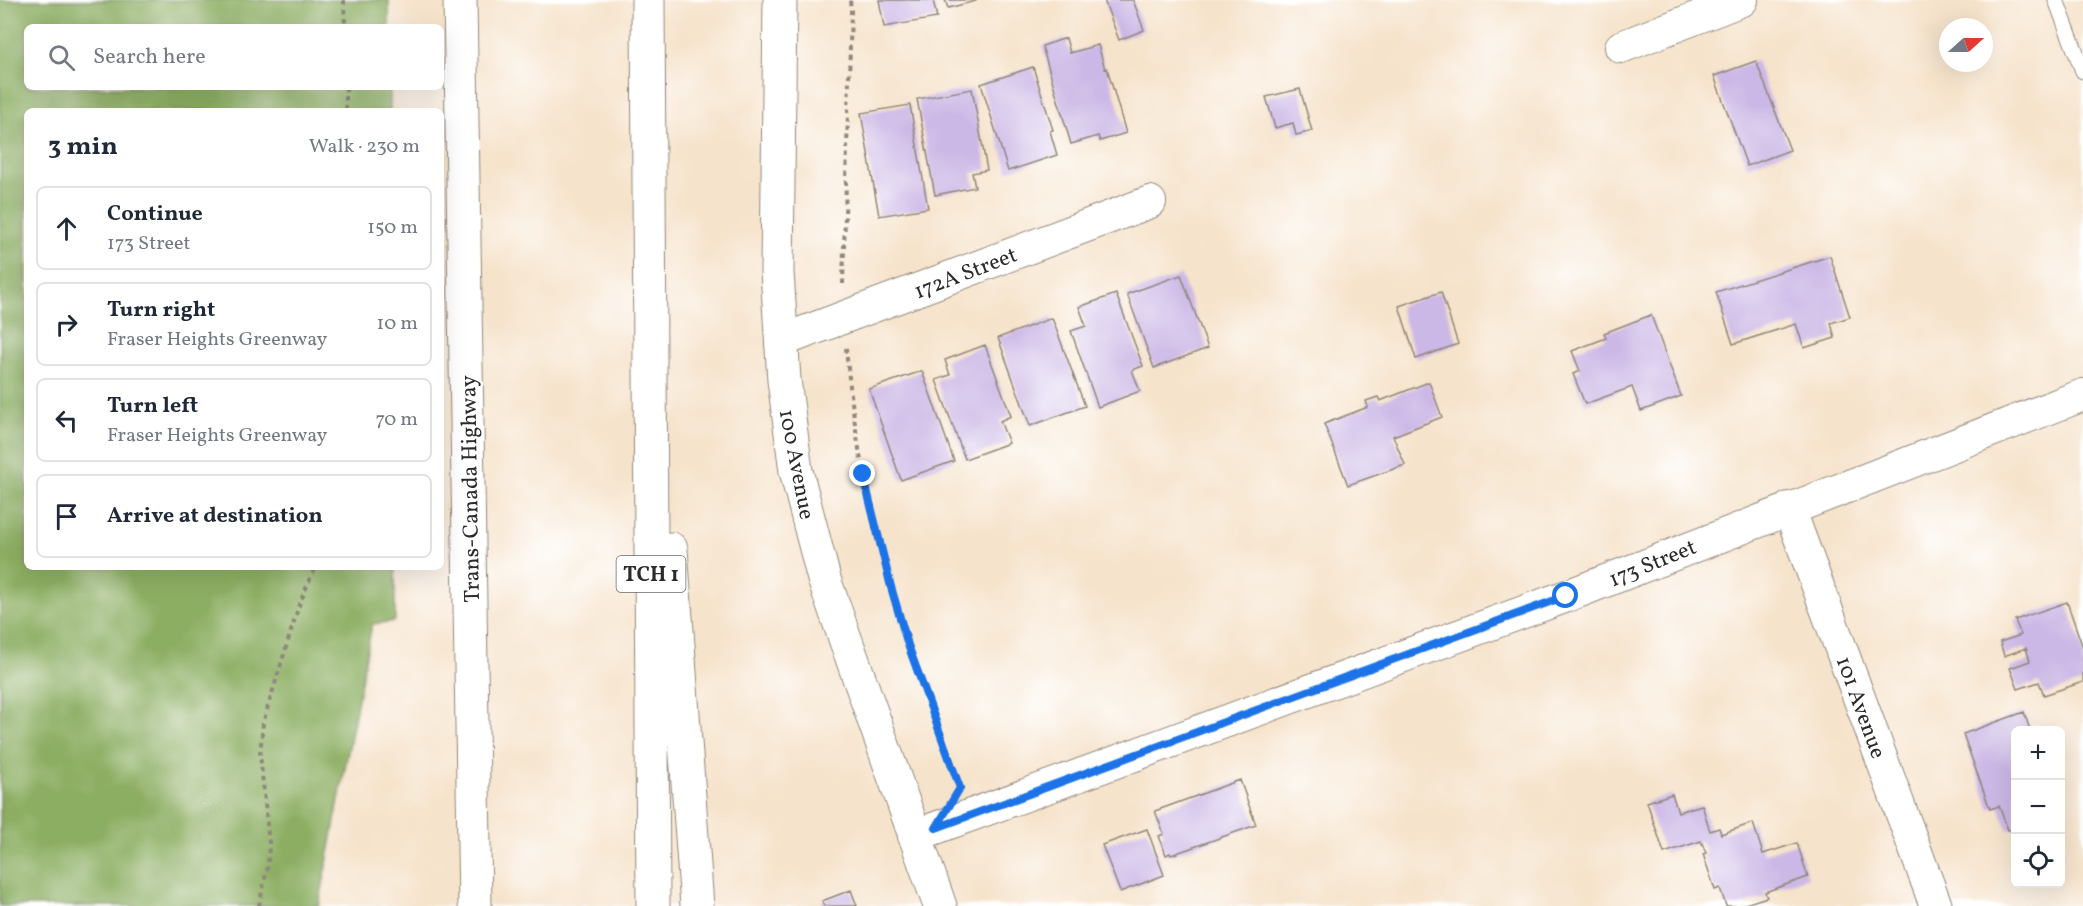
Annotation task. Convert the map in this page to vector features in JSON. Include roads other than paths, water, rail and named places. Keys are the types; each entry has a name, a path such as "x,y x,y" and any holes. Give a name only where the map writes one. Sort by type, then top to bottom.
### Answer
{"main road":[{"name":"Trans-Canada Highway","path":"460,0 475,906"},
{"name":"TCH 1","path":"648,0 653,906"},
{"name":"100 Avenue","path":"780,0 777,272 781,341 796,471 824,579 940,906"},
{"path":"649,242 697,906"},
{"path":"466,906 474,793"}],"street":[{"path":"1622,47 1742,0"},
{"name":"172A Street","path":"781,341 1150,202"},
{"name":"173 Street","path":"914,836 1574,593 2083,395"},
{"name":"101 Avenue","path":"1789,508 1936,906"}],"lane":[{"path":"2056,0 2083,70"}]}
